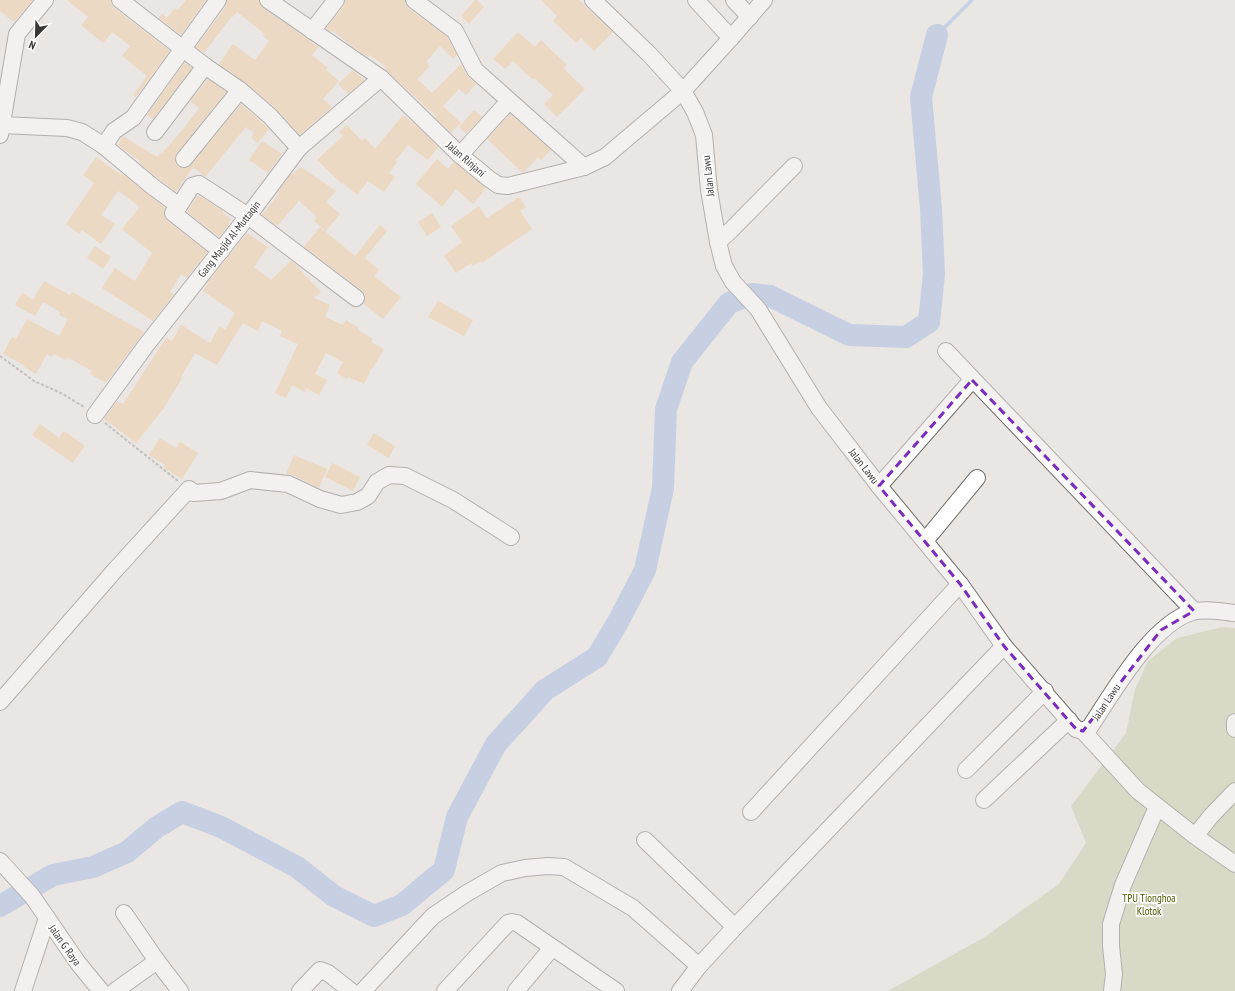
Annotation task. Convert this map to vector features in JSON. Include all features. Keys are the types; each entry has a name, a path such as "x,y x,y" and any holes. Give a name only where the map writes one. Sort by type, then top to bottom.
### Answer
{"street":[{"path":"45,0 16,34 1,130 67,128 82,132 104,146 152,186 179,206"},
{"path":"120,0 240,90 270,116 299,148"},
{"path":"104,146 114,131 133,118 218,0"},
{"name":"Jalan Rinjani","path":"268,0 381,78 460,155 488,178 498,184 508,186 584,167 605,157 683,90 764,0"},
{"path":"312,31 336,0"},
{"name":"Jalan Lawu","path":"594,0 683,90 695,112 704,135 709,190 718,242 724,266 732,282 758,309 819,408 879,486 960,584 1004,646 1045,691 1076,729 1083,732 1090,727 1128,670 1161,630 1176,619 1194,611 1235,613"},
{"path":"696,0 731,38"},
{"path":"734,0 750,16"},
{"path":"419,1 455,31 475,70 584,167"},
{"path":"154,132 206,66"},
{"name":"Gang Masjid Al-Muttaqin","path":"95,415 147,344 248,216 299,148 381,78"},
{"path":"184,159 240,90"},
{"path":"460,155 509,101"},
{"path":"718,242 794,166"},
{"path":"220,250 173,213 192,186 199,184 248,216 356,298"},
{"path":"946,352 1194,611"},
{"path":"879,486 972,380"},
{"path":"0,702 116,569 189,489 193,493 221,491 250,480 288,484 320,499 341,505 357,502 368,496 378,482 389,474 405,476 453,500 511,537"},
{"path":"925,541 977,478"},
{"path":"751,812 960,584"},
{"path":"680,991 699,966 1004,646"},
{"path":"966,770 1045,691"},
{"path":"984,800 1068,720"},
{"path":"1235,722 1235,729"},
{"path":"1083,732 1138,791 1195,836 1235,864"},
{"path":"1195,836 1225,800 1235,791"},
{"path":"1112,991 1114,974 1111,946 1112,924 1123,885 1157,807"},
{"path":"645,840 735,928"},
{"path":"363,991 432,916 467,893 502,873 525,868 548,866 564,867 633,908 699,966"},
{"name":"Jalan G Raya","path":"5,867 32,896 78,963 101,991"},
{"path":"124,913 180,991"},
{"path":"23,991 47,918"},
{"path":"445,991 508,923 512,922 517,923 616,991"},
{"path":"524,988 552,948"},
{"path":"115,991 157,961"},
{"path":"300,991 320,970 328,973 351,991"}],"path":[{"path":"0,356 34,381 61,392 95,415 189,489"}],"highlighted area":[{"path":"972,380 1194,611 1161,630 1083,731 1076,729 1004,646 960,584 879,486"}],"green space":[{"name":"TPU Tionghoa Klotok","path":"1222,627 1235,628 1235,991 888,991 983,938 1059,884 1086,843 1071,806 1126,733 1135,689 1148,661 1177,638"}],"building":[{"path":"0,0 33,0 14,22 0,11"},
{"path":"67,0 111,0 111,4 114,8 170,51 136,97 133,95 147,76 122,56 130,46 112,32 103,43 81,25 88,17"},
{"path":"186,0 206,0 181,35 159,18 162,14 167,18 175,8 178,10"},
{"path":"227,0 259,0 263,8 319,47 312,55 328,68 326,70 339,81 323,99 332,107 300,135 276,109 246,83 219,64 233,44 255,60 269,41 263,36 265,34 237,12 233,17 232,16 204,53 196,47 226,6"},
{"path":"345,0 405,0 405,4 408,8 448,37 457,55 453,59 440,46 426,62 430,66 417,79 432,93 461,64 467,75 476,84 466,95 459,89 443,106 461,123 451,133 436,118 437,117 385,69 386,67 370,55 368,57 333,31 331,32 326,28 344,6"},
{"path":"475,0 477,0 484,7 469,24 461,16"},
{"path":"541,0 579,0 613,32 594,51 581,38 576,43 553,21 557,16"},
{"path":"518,32 535,47 541,40 567,65 564,68 566,71 585,89 557,117 544,104 553,95 534,78 533,80 513,61 505,69 493,59"},
{"path":"185,62 192,68 153,119 147,115"},
{"path":"353,70 364,80 348,94 338,84"},
{"path":"208,79 226,92 177,153 175,163 178,166 188,168 241,104 269,129 258,143 251,138 254,133 246,127 205,177 193,167 176,192 139,163 141,162 118,145 123,136 157,157 184,128 199,108 190,101"},
{"path":"474,110 482,117 466,134 459,127"},
{"path":"510,114 551,150 541,160 538,157 523,173 487,139"},
{"path":"403,115 419,128 438,147 428,160 408,145 396,160 398,161 389,173 395,177 384,192 368,181 357,195 343,183 342,184 317,160 343,136 339,132 347,125 362,141 365,138 375,149"},
{"path":"262,141 282,154 268,173 249,160"},
{"path":"96,157 121,175 122,174 127,177 165,208 164,216 167,220 207,252 187,278 181,274 170,292 174,294 153,321 102,288 115,268 135,281 152,253 122,229 139,206 118,191 101,215 115,224 101,244 82,230 79,234 66,224 94,183 83,175"},
{"path":"437,159 448,169 454,162 486,188 473,204 456,189 442,207 416,184"},
{"path":"301,167 336,191 326,202 340,214 326,231 314,221 317,217 299,201 277,226 262,215 279,194 277,193 292,173 293,174"},
{"path":"198,195 223,211 222,213 231,219 229,222 230,223 219,237 187,212"},
{"path":"519,197 526,207 520,211 532,229 482,263 480,261 473,266 471,263 456,273 444,256 462,242 451,226 479,206 487,218"},
{"path":"432,213 441,227 427,236 418,222"},
{"path":"380,225 387,231 365,258 379,270 374,276 401,297 383,319 364,304 365,295 362,290 304,247 320,227 355,256"},
{"path":"247,233 268,247 254,267 271,280 291,261 321,292 314,298 330,305 325,317 343,325 346,320 359,328 358,330 373,339 371,342 384,349 371,369 364,384 348,377 347,379 337,373 343,362 326,353 315,374 327,380 319,395 306,388 305,392 292,385 286,398 275,393 298,344 280,336 282,331 262,321 258,331 243,323 217,365 195,353 164,408 136,443 104,419 117,401 123,404 166,338 172,341 181,325 210,343 220,326 225,330 235,313 203,291 209,281"},
{"path":"95,246 111,257 103,269 87,258"},
{"path":"44,281 70,295 72,292 144,332 106,383 90,374 92,371 67,357 65,360 54,354 52,357 47,354 36,374 3,354 12,337 16,339 27,319 59,336 68,319 59,315 60,312 43,302 35,316 15,305 22,293 33,300"},
{"path":"438,301 473,320 464,336 428,317"},
{"path":"40,424 59,438 64,431 85,446 73,463 32,435"},
{"path":"374,433 395,446 389,458 367,445"},
{"path":"160,438 176,448 180,442 198,453 182,479 164,468 165,465 149,455"},
{"path":"294,455 327,469 319,488 292,475 286,474"},
{"path":"332,463 360,477 353,491 325,477"}],"waterway":[{"path":"937,35 972,0"},
{"path":"0,906 53,875 93,867 127,852 157,827 182,812 221,827 297,867 334,896 374,916 402,905 444,870 457,817 496,744 545,690 597,657 618,622 645,570 663,488 666,409 682,362 729,303 752,294 770,296 849,335 906,337 929,322 934,274 931,209 921,97 937,35"}]}
